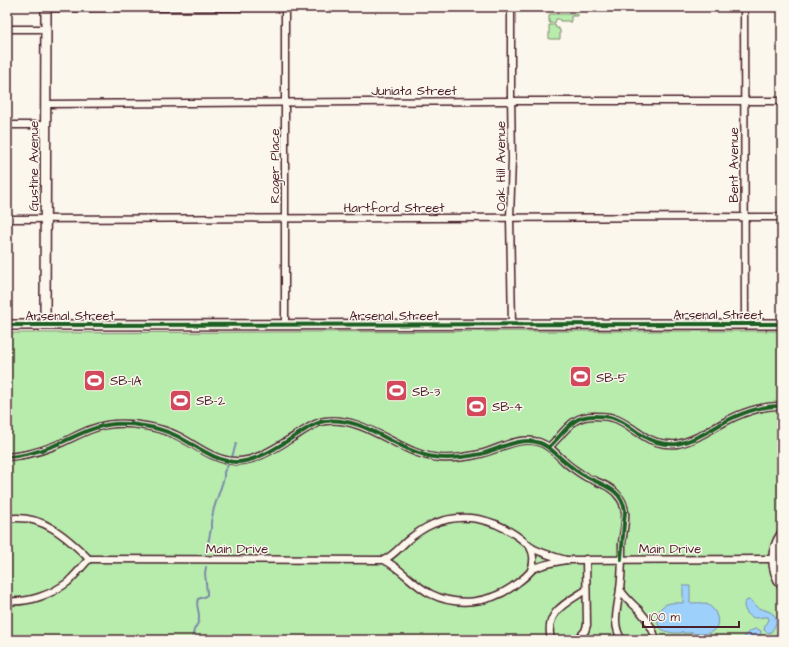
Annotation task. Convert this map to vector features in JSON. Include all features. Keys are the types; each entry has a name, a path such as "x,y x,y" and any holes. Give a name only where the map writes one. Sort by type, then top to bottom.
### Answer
{"main road":[{"name":"Gustine Avenue","path":"46,7 46,325"},
{"name":"Arsenal Street","path":"7,325 782,324"},
{"path":"782,534 776,547 774,559 776,573 782,585"}],"street":[{"path":"46,7 334,7"},
{"name":"Roger Place","path":"285,7 285,325"},
{"name":"Oak Hill Avenue","path":"511,7 512,159 510,218 512,324"},
{"name":"Bent Avenue","path":"744,7 745,324"},
{"path":"7,29 46,29"},
{"name":"Juniata Street","path":"46,104 782,101"},
{"path":"7,125 46,125"},
{"name":"Hartford Street","path":"7,219 782,218"},
{"path":"549,447 574,421 586,416 613,418 632,428 649,440 665,444 677,444 688,441 745,413 763,408 782,406"},
{"path":"7,458 41,451 94,428 120,424 166,431 182,438 209,454 225,460 236,462 255,458 316,423 323,421 352,423 362,426 414,452 433,457 456,458 471,456 512,443 526,441 538,442 549,447 573,468 611,489 620,497 624,506 625,512 620,589 616,623 617,630 622,640"},
{"name":"Main Drive","path":"89,559 384,560 422,530 441,521 462,517 483,519 495,523 506,528 530,546 548,555 566,560"},
{"path":"7,519 27,518 42,523 56,530 89,559 68,582 54,591 37,598 16,602 7,601"},
{"path":"530,546 533,559 531,570"},
{"path":"577,640 585,631 586,625 586,559"},
{"name":"Main Drive","path":"384,560 394,566 418,587 442,598 467,602 490,598 511,587 531,570 546,564 566,560 774,559"},
{"path":"620,589 650,624 656,640"},
{"path":"554,640 550,637 549,629 550,622 554,614 562,606 586,590"}],"green space":[{"path":"550,14 578,14 578,16 571,16 571,22 556,19 555,23 550,23"},
{"path":"549,25 555,25 556,28 559,28 560,39 549,39"},
{"path":"782,331 782,640 7,640 7,333"}],"water":[{"path":"683,586 690,586 690,603 706,604 716,613 718,622 717,626 711,632 706,634 691,632 683,633 682,631 681,633 672,633 663,630 658,624 657,620 661,608 667,604 683,603"},
{"path":"748,600 752,601 758,608 772,613 776,617 775,626 771,632 768,633 764,630 769,620 768,617 755,618 747,613 744,604"},
{"path":"755,629 761,631 759,637 751,638 750,640 742,640 748,632"}],"waterway":[{"path":"232,457 236,444"},
{"path":"206,553 214,508 224,478 224,472 228,465"},
{"path":"192,640 194,630 199,620 197,604 198,599 207,595 205,573 206,567"}],"cycle path":[{"path":"7,325 782,324"},
{"path":"549,447 575,421 592,416 611,417 624,423 650,440 667,444 677,444 683,443 705,433 742,414 766,407 782,406"},
{"path":"7,457 25,455 42,450 98,427 114,424 138,425 162,430 177,436 212,456 236,462 261,456 312,426 325,421 340,421 354,424 420,454 440,458 458,458 481,454 510,444 533,441 547,447 575,470 611,489 620,498 625,511 621,559"}],"place":[{"name":"SB-5","path":"581,377"},
{"name":"SB-1A","path":"95,380"},
{"name":"SB-3","path":"396,391"},
{"name":"SB-2","path":"181,400"},
{"name":"SB-4","path":"476,406"}]}
